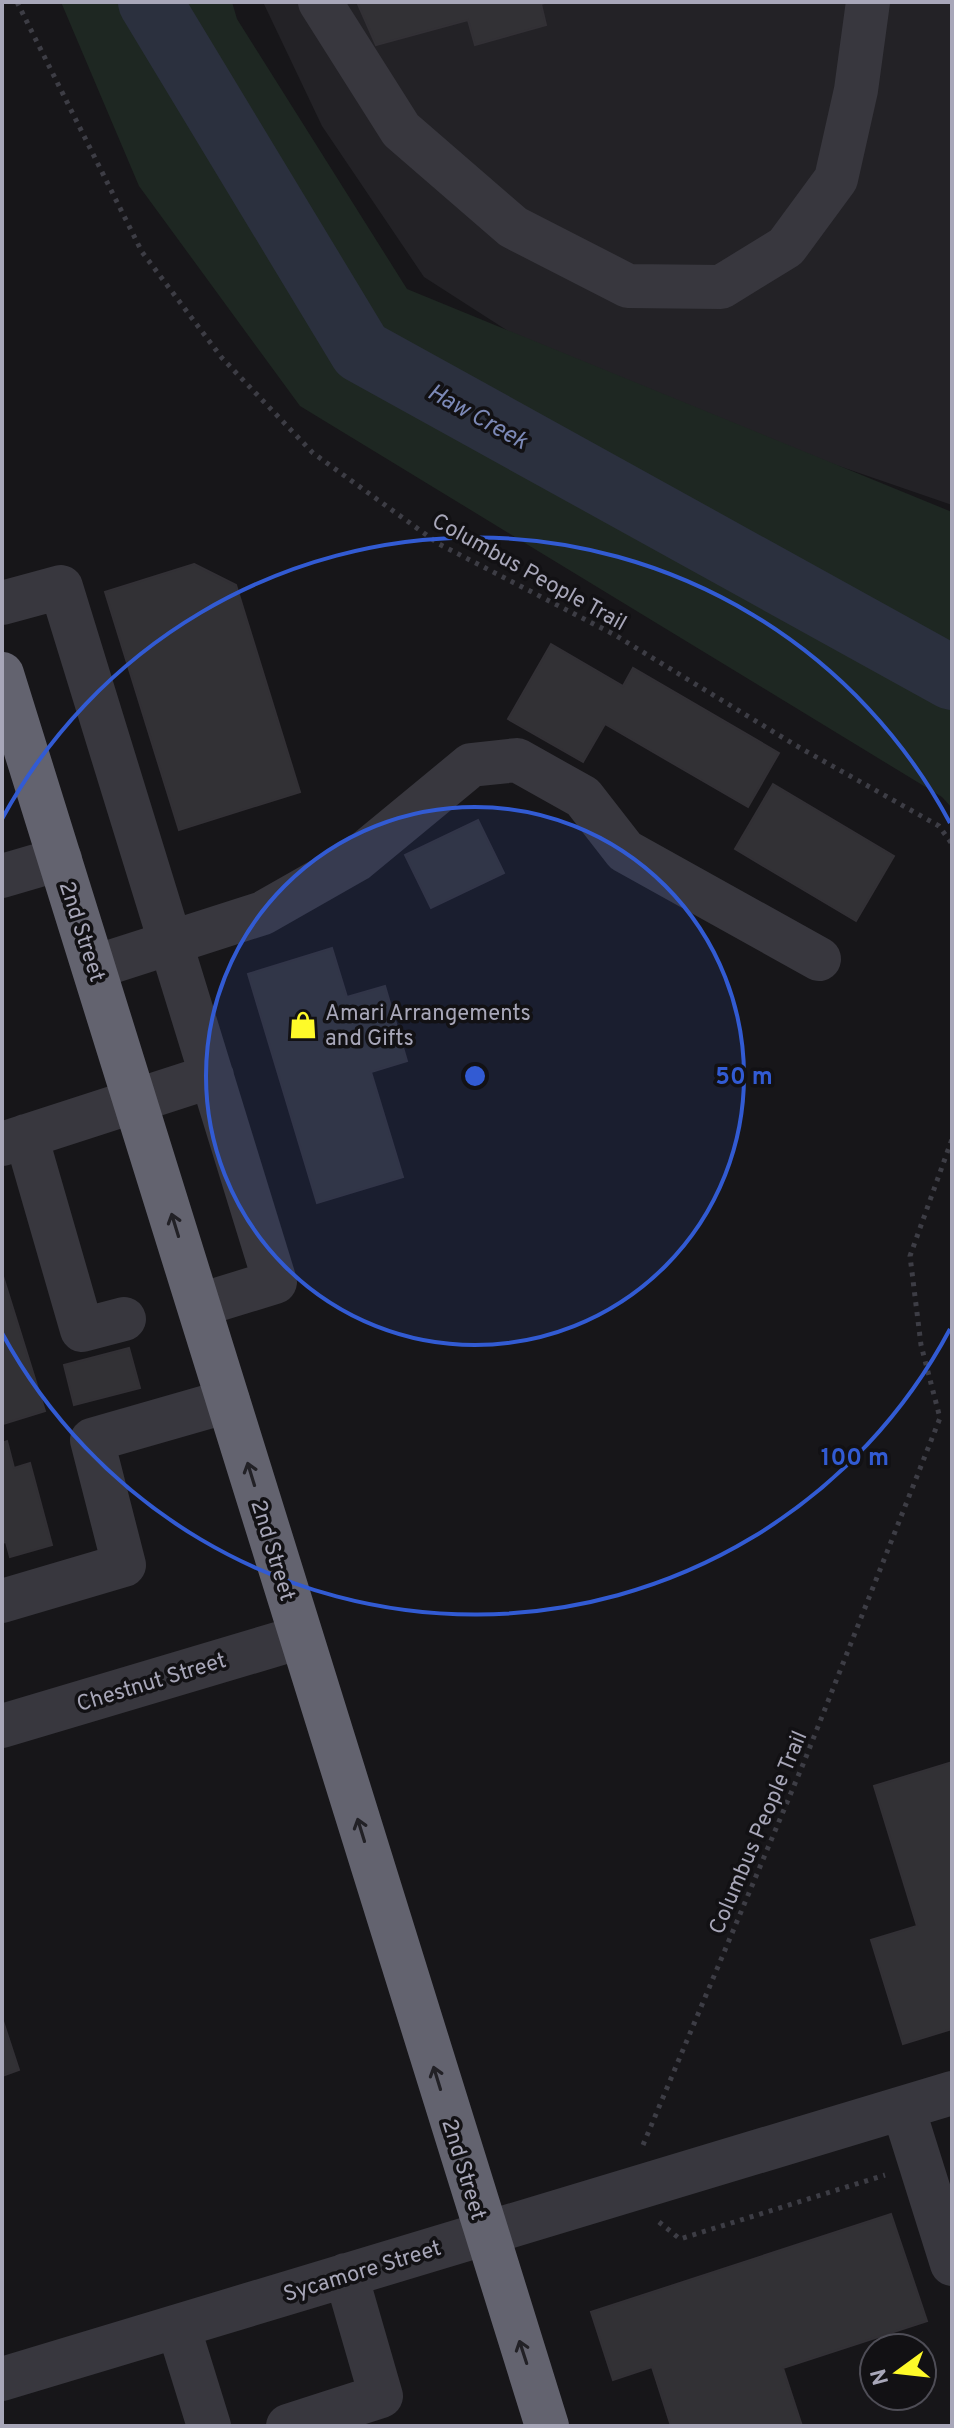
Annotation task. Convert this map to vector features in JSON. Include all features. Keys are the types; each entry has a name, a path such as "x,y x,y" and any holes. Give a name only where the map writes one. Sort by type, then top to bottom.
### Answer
{"highway":[{"name":"2nd Street","path":"2,674 547,2426"}],"street":[{"path":"320,2 401,130 513,227 628,286 721,287 786,247 836,179 856,90 868,2"},
{"path":"2,603 61,587 275,1282 200,1305"},
{"path":"95,967 263,913 356,860 471,765 517,760 583,797 625,851 819,959"},
{"path":"2,876 60,859"},
{"path":"124,1319 82,1330 14,1140 212,1076"},
{"path":"2,1601 124,1565 92,1440 228,1401"},
{"name":"Chestnut Street","path":"2,1726 301,1637"},
{"name":"Sycamore Street","path":"2,2379 952,2093"},
{"path":"903,2108 952,2264"},
{"path":"288,2426 381,2396 346,2275"},
{"path":"178,2326 209,2426"}],"path":[{"name":"Columbus People Trail","path":"17,2 142,252 222,358 313,453 439,544 615,635 795,745 939,826 952,844"},
{"name":"Columbus People Trail","path":"624,2194 804,1762 940,1418 921,1345 910,1256 952,1139"},
{"path":"624,2194 680,2239 921,2164"}],"shaded area":[{"path":"61,2 232,2 237,19 407,289 952,512 952,808 942,797 300,406 139,186"},
{"path":"263,2 952,2 952,505 580,377 424,277 322,126"}],"building":[{"path":"357,2 548,2 541,4 546,25 475,45 468,20 376,45"},
{"path":"194,564 236,585 300,792 179,830 105,592"},
{"path":"551,644 623,686 633,668 779,753 748,807 605,724 583,762 508,719"},
{"path":"773,784 894,856 856,921 735,849"},
{"path":"478,820 504,873 431,908 405,855"},
{"path":"332,948 347,997 385,986 407,1061 371,1072 403,1177 317,1203 248,974"},
{"path":"2,1273 45,1411 3,1424 2,1422"},
{"path":"129,1348 140,1388 74,1405 64,1365"},
{"path":"7,1441 14,1468 30,1463 52,1545 10,1557 6,1542 2,1543 2,1443"},
{"path":"952,1762 952,2029 903,2044 871,1940 917,1926 874,1786"},
{"path":"2,2018 19,2070 2,2076"},
{"path":"891,2214 927,2321 893,2332 858,2332 858,2344 783,2368 802,2426 671,2426 652,2367 613,2380 591,2312"}],"waterway":[{"name":"Haw Creek","path":"150,2 361,351 952,678"}],"place":[{"name":"Amari Arrangements and Gifts","path":"303,1025"}]}
